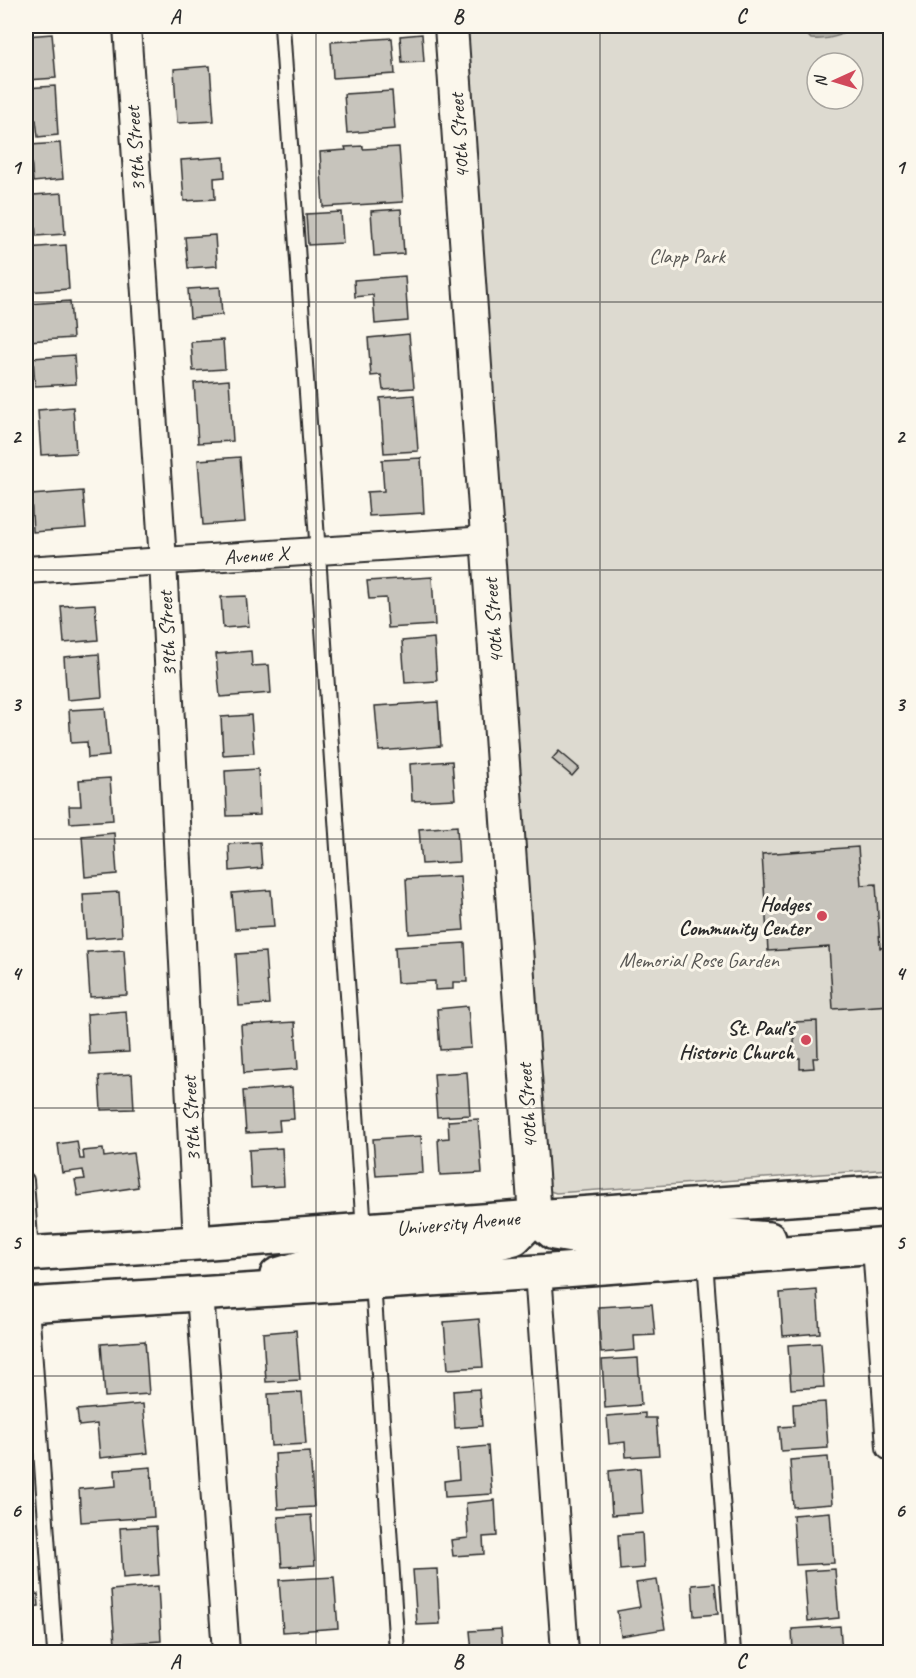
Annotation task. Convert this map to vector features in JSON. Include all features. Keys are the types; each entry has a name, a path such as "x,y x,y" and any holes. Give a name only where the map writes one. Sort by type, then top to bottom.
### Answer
{"main road":[{"name":"University Avenue","path":"28,1254 884,1194"},
{"path":"211,1292 334,1258 480,1247 514,1238 535,1217 554,1233 596,1240 707,1234 876,1246"},
{"path":"28,1305 538,1272 876,1246"}],"street":[{"name":"39th Street","path":"127,26 164,561 197,1243"},
{"name":"40th Street","path":"451,26 535,1217"},
{"name":"Avenue X","path":"26,570 488,540"},
{"path":"876,1246 891,1447"},
{"path":"538,1272 565,1653"},
{"path":"211,1292 226,1653"}],"lane":[{"path":"282,26 364,1230"},
{"path":"26,1180 28,1254"},
{"path":"705,1260 733,1653"},
{"path":"373,1282 397,1653"},
{"path":"28,1305 55,1653"}],"green space":[{"name":"Clapp Park","path":"466,26 890,26 890,1169 556,1193 550,1191"}],"shaded area":[{"path":"799,26 857,26 835,37 811,39"}],"building":[{"path":"52,34 56,78 28,80 26,36"},
{"path":"422,34 424,62 402,63 400,36"},
{"path":"392,38 395,74 333,78 331,42"},
{"path":"210,66 214,121 177,123 174,69"},
{"path":"55,86 58,135 38,137 36,120 26,121 26,88"},
{"path":"392,91 395,129 347,133 344,94"},
{"path":"60,143 63,179 33,182 30,145"},
{"path":"363,146 363,149 399,147 403,202 323,207 320,152"},
{"path":"224,157 225,177 214,178 215,199 184,201 181,160"},
{"path":"62,193 65,234 36,236 33,195"},
{"path":"401,209 404,254 374,256 371,211"},
{"path":"341,212 343,243 308,245 306,214"},
{"path":"215,235 217,266 188,268 185,237"},
{"path":"66,245 69,289 26,292 26,248"},
{"path":"405,276 408,321 375,324 373,295 355,297 354,280"},
{"path":"220,287 222,315 190,318 188,289"},
{"path":"70,301 73,338 28,341 26,304"},
{"path":"409,334 414,388 383,390 381,375 371,376 368,338"},
{"path":"223,340 225,369 193,371 191,342"},
{"path":"74,355 76,384 35,386 33,358"},
{"path":"229,380 233,441 198,443 194,383"},
{"path":"414,395 418,451 384,453 380,398"},
{"path":"73,407 76,453 41,455 38,410"},
{"path":"240,457 245,522 203,525 198,460"},
{"path":"421,458 424,513 369,516 367,492 384,491 382,460"},
{"path":"83,491 86,528 33,532 31,495"},
{"path":"432,577 435,625 388,628 386,598 369,599 367,581"},
{"path":"246,596 249,626 223,628 221,597"},
{"path":"95,604 98,640 64,643 61,606"},
{"path":"434,638 437,681 405,683 402,641"},
{"path":"251,651 252,666 269,665 271,693 220,697 216,654"},
{"path":"99,654 102,697 67,700 64,657"},
{"path":"438,702 441,746 379,751 375,706"},
{"path":"105,708 109,756 88,758 87,742 71,743 69,710"},
{"path":"251,715 254,753 223,755 221,717"},
{"path":"559,751 579,768 572,776 552,759"},
{"path":"452,761 455,799 412,801 410,764"},
{"path":"258,769 260,815 227,816 225,771"},
{"path":"110,778 113,820 70,823 69,806 81,806 79,780"},
{"path":"457,826 459,862 422,864 419,829"},
{"path":"114,833 117,874 85,877 82,836"},
{"path":"260,842 262,868 230,871 229,844"},
{"name":"Hodges Community Center","path":"858,847 861,885 876,884 880,948 890,947 890,1005 833,1009 829,947 768,951 762,854"},
{"path":"460,876 464,930 409,934 406,879"},
{"path":"271,890 274,927 235,929 232,893"},
{"path":"119,892 122,936 86,939 83,894"},
{"path":"465,943 467,982 453,982 453,989 435,990 435,981 397,983 395,947"},
{"path":"124,950 127,995 90,997 87,952"},
{"path":"265,952 269,1004 239,1006 236,954"},
{"path":"468,1006 471,1048 440,1050 437,1009"},
{"path":"126,1011 129,1052 89,1054 87,1014"},
{"name":"St. Paul's Historic Church","path":"817,1021 818,1058 813,1058 814,1068 800,1069 800,1058 795,1058 793,1022"},
{"path":"295,1022 298,1069 244,1073 241,1025"},
{"path":"467,1072 470,1115 437,1117 434,1074"},
{"path":"132,1074 134,1109 101,1110 99,1076"},
{"path":"292,1087 294,1119 279,1120 280,1131 246,1133 243,1091"},
{"path":"478,1119 482,1173 440,1175 438,1139 449,1138 448,1121"},
{"path":"421,1136 423,1173 376,1176 373,1139"},
{"path":"77,1141 80,1159 84,1159 83,1151 103,1149 104,1157 133,1153 138,1187 78,1196 75,1180 85,1179 83,1170 62,1173 58,1144"},
{"path":"282,1148 284,1186 251,1188 249,1150"},
{"path":"817,1290 820,1333 783,1336 780,1293"},
{"path":"652,1304 655,1335 634,1336 635,1350 601,1353 598,1307"},
{"path":"479,1319 483,1367 448,1369 444,1322"},
{"path":"296,1330 300,1380 266,1382 263,1333"},
{"path":"145,1341 149,1394 105,1397 101,1344"},
{"path":"821,1343 824,1387 791,1389 788,1345"},
{"path":"638,1358 641,1405 605,1408 602,1360"},
{"path":"479,1389 482,1426 455,1428 453,1391"},
{"path":"302,1392 306,1444 271,1446 268,1394"},
{"path":"825,1402 828,1448 781,1451 779,1427 794,1426 793,1404"},
{"path":"143,1404 148,1453 100,1458 97,1424 79,1426 77,1410"},
{"path":"645,1413 645,1418 656,1418 659,1455 626,1457 625,1442 609,1444 607,1416"},
{"path":"488,1446 492,1494 445,1497 444,1481 459,1479 457,1449"},
{"path":"310,1452 314,1507 278,1509 275,1454"},
{"path":"828,1457 832,1504 793,1507 790,1460"},
{"path":"151,1467 154,1517 81,1522 79,1489 116,1486 115,1470"},
{"path":"640,1468 643,1513 612,1515 609,1471"},
{"path":"495,1500 497,1536 483,1537 484,1554 453,1556 451,1540 468,1538 466,1503"},
{"path":"830,1512 834,1563 796,1565 793,1515"},
{"path":"311,1515 315,1565 282,1567 278,1517"},
{"path":"156,1526 159,1575 123,1578 120,1528"},
{"path":"642,1533 644,1568 620,1570 618,1535"},
{"path":"437,1569 440,1624 417,1625 413,1570"},
{"path":"835,1569 839,1618 808,1621 804,1571"},
{"path":"334,1577 338,1628 283,1632 279,1580"},
{"path":"657,1580 665,1629 621,1636 617,1611 640,1607 636,1583"},
{"path":"715,1583 718,1614 694,1616 692,1585"},
{"path":"158,1586 161,1641 115,1644 111,1590"},
{"path":"38,1594 39,1606 26,1607 26,1595"},
{"path":"840,1626 842,1652 793,1652 792,1629"},
{"path":"501,1629 503,1652 472,1652 470,1631"},
{"path":"661,1647 661,1652 625,1652 625,1649"},
{"path":"313,1648 313,1652 276,1652 276,1650"}],"place":[{"name":"Hodges Community Center","path":"822,916"},
{"name":"St. Paul's Historic Church","path":"806,1040"}],"park label":[{"name":"Memorial Rose Garden","path":"699,960"}]}
